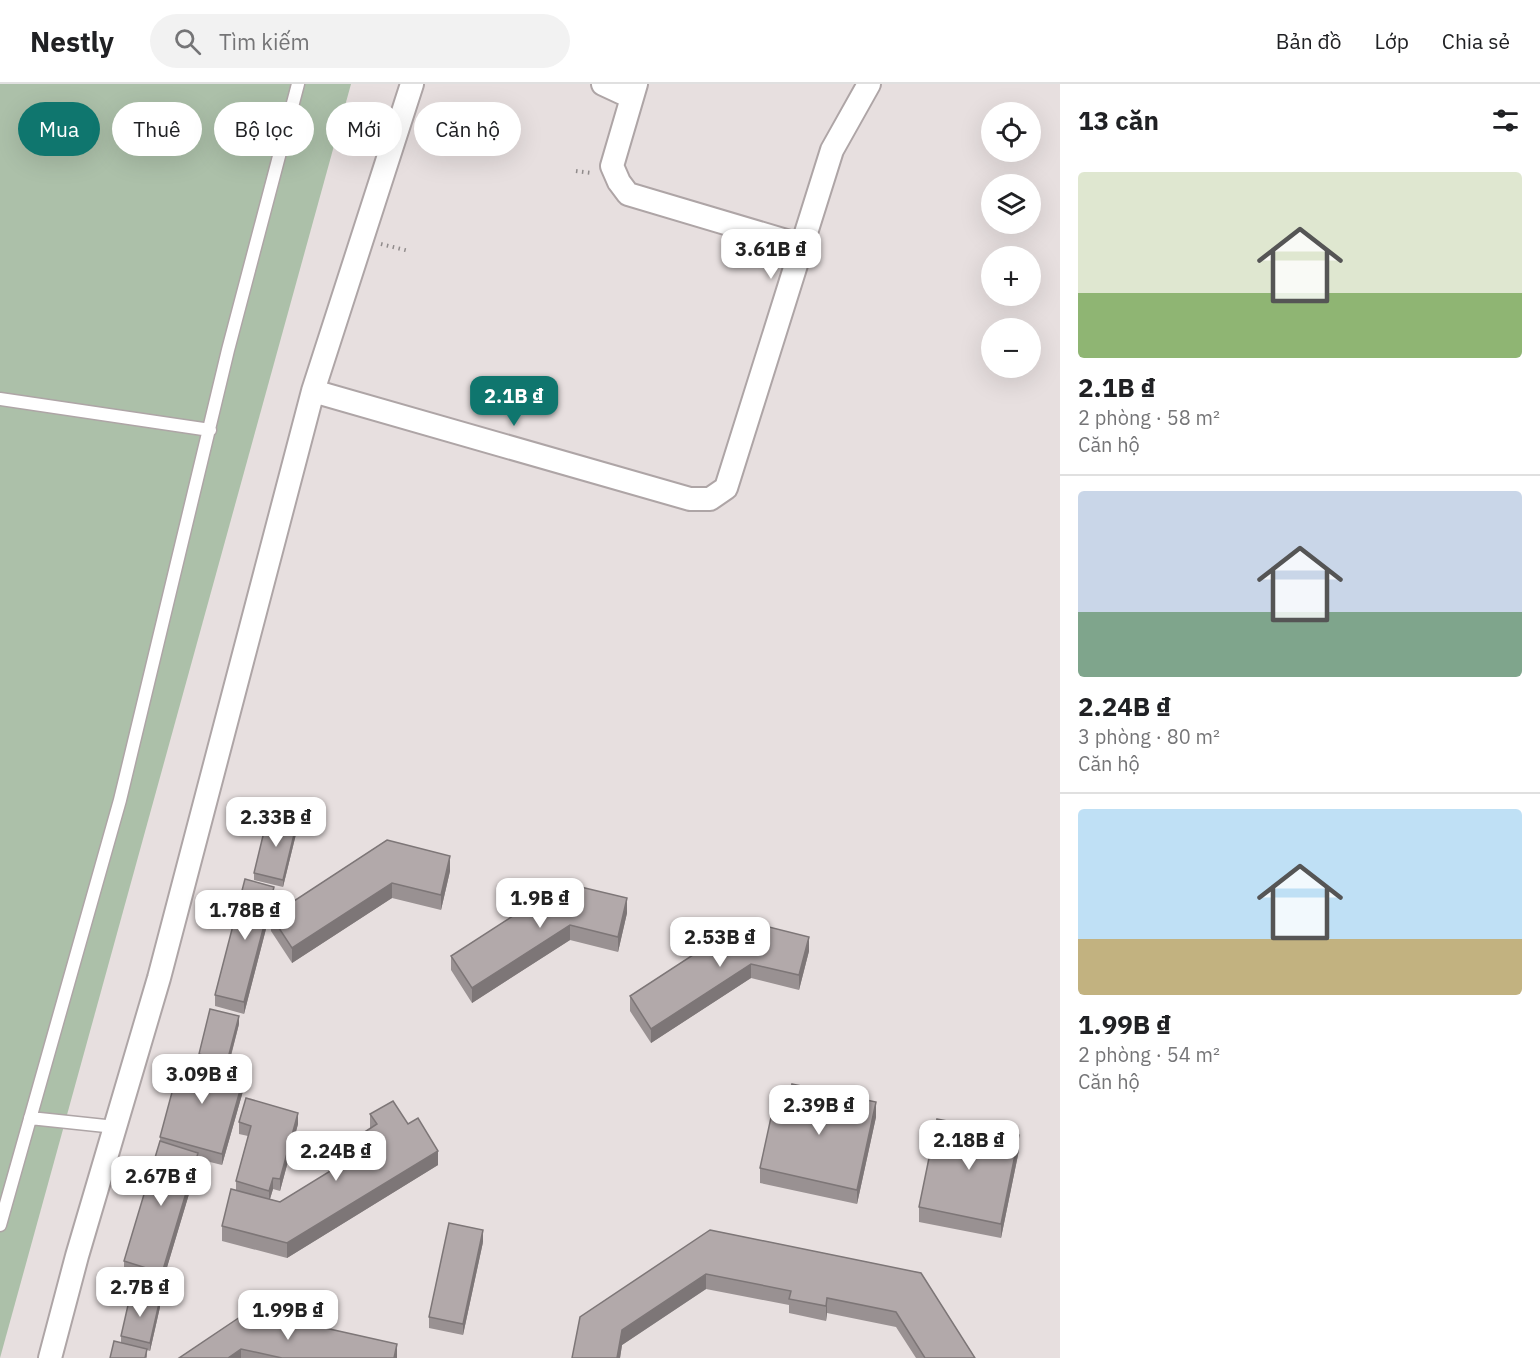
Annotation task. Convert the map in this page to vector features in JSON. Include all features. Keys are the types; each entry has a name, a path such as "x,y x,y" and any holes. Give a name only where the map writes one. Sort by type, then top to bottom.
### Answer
{"street":[{"path":"50,1358 77,1256 159,978 313,391 412,84"},
{"path":"603,84 634,91 612,166 619,182 628,194 803,246"},
{"path":"313,391 690,499 710,499 726,488 832,150 869,84"}],"lane":[{"path":"0,1225 120,800 228,350 298,84"},
{"path":"0,399 210,430"},
{"path":"30,1118 115,1127"}],"green space":[{"path":"0,84 351,84 346,102 326,102 326,156 331,156 0,1358"}],"building":[{"path":"268,815 297,822 283,880 254,873"},
{"path":"387,840 450,856 441,895 392,883 292,948 271,916"},
{"path":"245,879 274,887 244,1002 215,995"},
{"path":"564,883 627,898 618,937 570,925 472,988 451,956"},
{"path":"745,921 809,937 799,975 751,964 651,1029 630,996"},
{"path":"210,1009 239,1016 227,1062 199,1054"},
{"path":"182,1055 245,1073 222,1154 160,1137"},
{"path":"792,1084 876,1102 857,1190 760,1168 777,1090 790,1093"},
{"path":"246,1098 298,1113 280,1179 273,1178 269,1191 236,1181 251,1126 239,1122"},
{"path":"393,1101 408,1124 418,1118 438,1151 287,1243 222,1226 231,1189 280,1202 371,1146 363,1133 377,1124 370,1114"},
{"path":"937,1119 1019,1135 1001,1224 919,1207"},
{"path":"160,1141 198,1153 162,1273 124,1261"},
{"path":"449,1223 483,1230 463,1324 429,1317"},
{"path":"710,1230 921,1273 975,1358 925,1358 896,1312 827,1298 826,1306 789,1299 791,1291 706,1274 622,1330 617,1358 572,1358 580,1317"},
{"path":"131,1292 160,1299 150,1343 121,1336"},
{"path":"249,1311 397,1344 394,1358 282,1358 241,1349 228,1358 179,1358"},
{"path":"114,1341 147,1349 145,1358 110,1358"}]}
